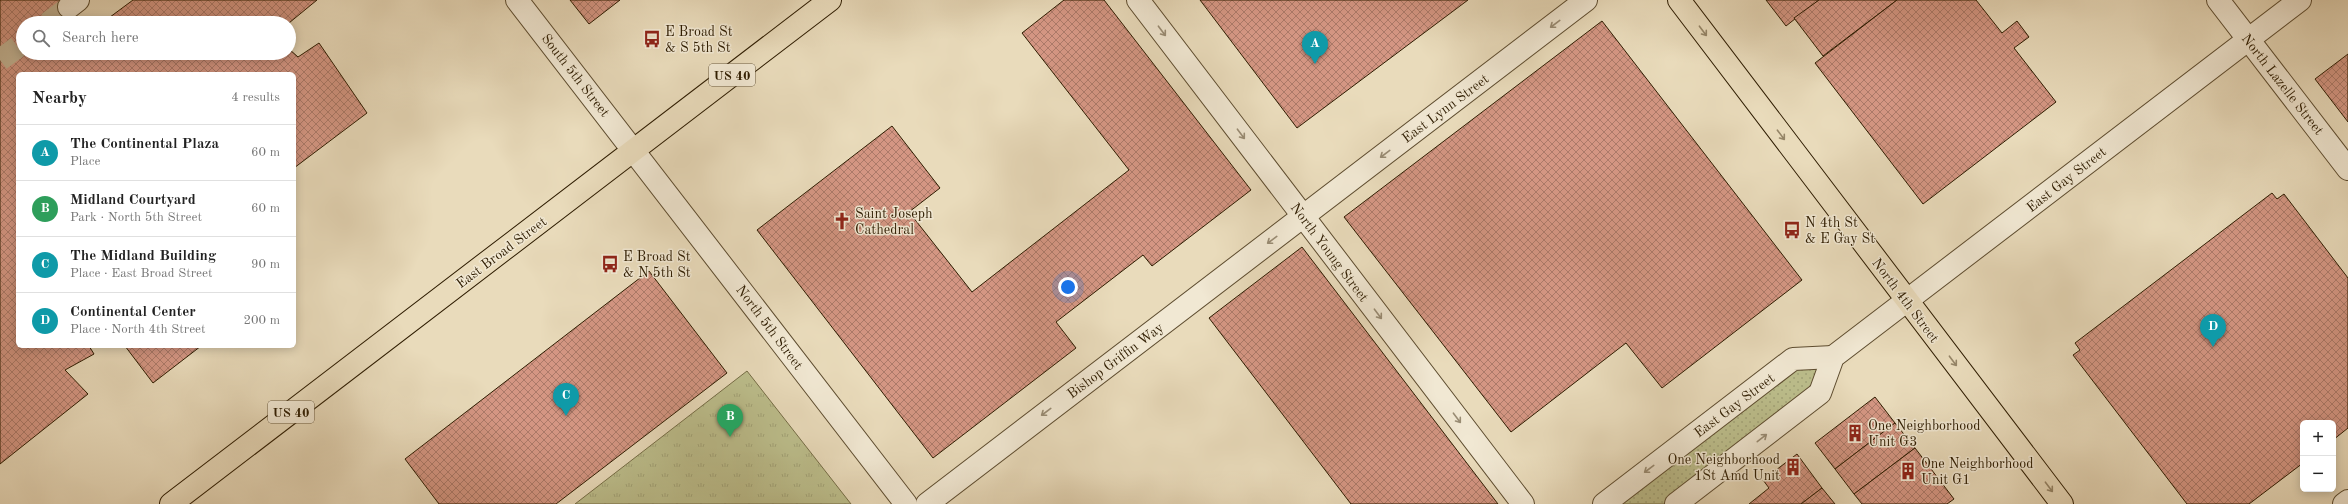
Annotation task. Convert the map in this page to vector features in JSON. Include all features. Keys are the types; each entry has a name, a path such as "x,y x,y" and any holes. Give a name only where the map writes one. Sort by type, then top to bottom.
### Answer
{"main road":[{"name":"East Broad Street","path":"172,504 830,0"},
{"name":"North 4th Street","path":"1679,0 2062,504"}],"street":[{"name":"South 5th Street","path":"517,0 634,150"},
{"name":"North Young Street","path":"1138,0 1523,504"},
{"name":"East Lynn Street","path":"1303,217 1586,0"},
{"name":"North Lazelle Street","path":"2218,0 2348,169"},
{"name":"East Gay Street","path":"1604,504 1793,359 1833,357 2300,0"},
{"name":"North 5th Street","path":"634,150 906,504"},
{"name":"Bishop Griffin Way","path":"927,504 1303,217"},
{"path":"1676,504 1820,393 1833,357"},
{"path":"2344,504 2348,501"}],"green space":[{"path":"1833,357 1820,393 1676,504 1604,504 1793,359"},
{"path":"747,371 851,504 575,504"}],"building":[{"path":"0,0 63,0 76,16 16,16 16,60 296,60 296,55 298,57 319,43 367,113 296,166 296,72 16,72 16,348 90,348 94,354 65,370 88,394 0,464"},
{"path":"133,0 317,0 296,17 296,16 111,16"},
{"path":"570,0 620,0 589,24"},
{"name":"Saint Joseph Cathedral","path":"1064,0 1104,0 1251,190 1152,266 1143,255 1056,322 1076,348 933,458 757,230 892,126 940,188 909,212 972,292 1129,170 1022,33"},
{"path":"1200,0 1468,0 1297,128"},
{"path":"1766,0 1819,0 1786,26"},
{"path":"1819,0 1897,0 1823,56 1794,18"},
{"path":"1897,0 1976,0 2002,33 2017,21 2029,37 2014,48 2056,102 1923,204 1815,63"},
{"path":"1602,21 1802,280 1662,388 1626,343 1511,432 1344,217"},
{"path":"2348,54 2348,122 2315,79"},
{"path":"2272,193 2277,199 2284,194 2348,278 2348,428 2336,438 2336,420 2300,420 2300,465 2249,504 2187,504 2073,355 2080,350 2075,343"},
{"path":"1302,247 1498,504 1351,504 1209,318"},
{"path":"649,271 727,373 556,504 439,504 405,459"},
{"path":"127,348 198,348 153,383"},
{"name":"One Neighborhood Unit G3","path":"1875,397 1895,423 1835,469 1815,443"},
{"path":"1895,423 1915,448 1854,494 1835,469"},
{"name":"One Neighborhood Unit G1","path":"1915,448 1954,499 1947,504 1862,504 1854,494"},
{"name":"One Neighborhood 1St Amd Unit","path":"1797,454 1822,488 1801,504 1749,504 1769,488 1763,480"},
{"path":"1822,488 1835,504 1801,504"}],"tunnel":[{"path":"57,16 69,7"},
{"path":"0,60 16,48"}],"place":[{"name":"E Broad St & S 5th St","path":"652,39"},
{"name":"The Continental Plaza","path":"1315,64"},
{"name":"Saint Joseph Cathedral","path":"842,221"},
{"name":"N 4th St & E Gay St","path":"1792,230"},
{"name":"E Broad St & N 5th St","path":"610,264"},
{"name":"Continental Center","path":"2213,347"},
{"name":"The Midland Building","path":"566,416"},
{"name":"One Neighborhood Unit G3","path":"1855,433"},
{"name":"Midland Courtyard","path":"730,437"},
{"name":"One Neighborhood 1St Amd Unit","path":"1793,467"},
{"name":"One Neighborhood Unit G1","path":"1908,471"}]}
